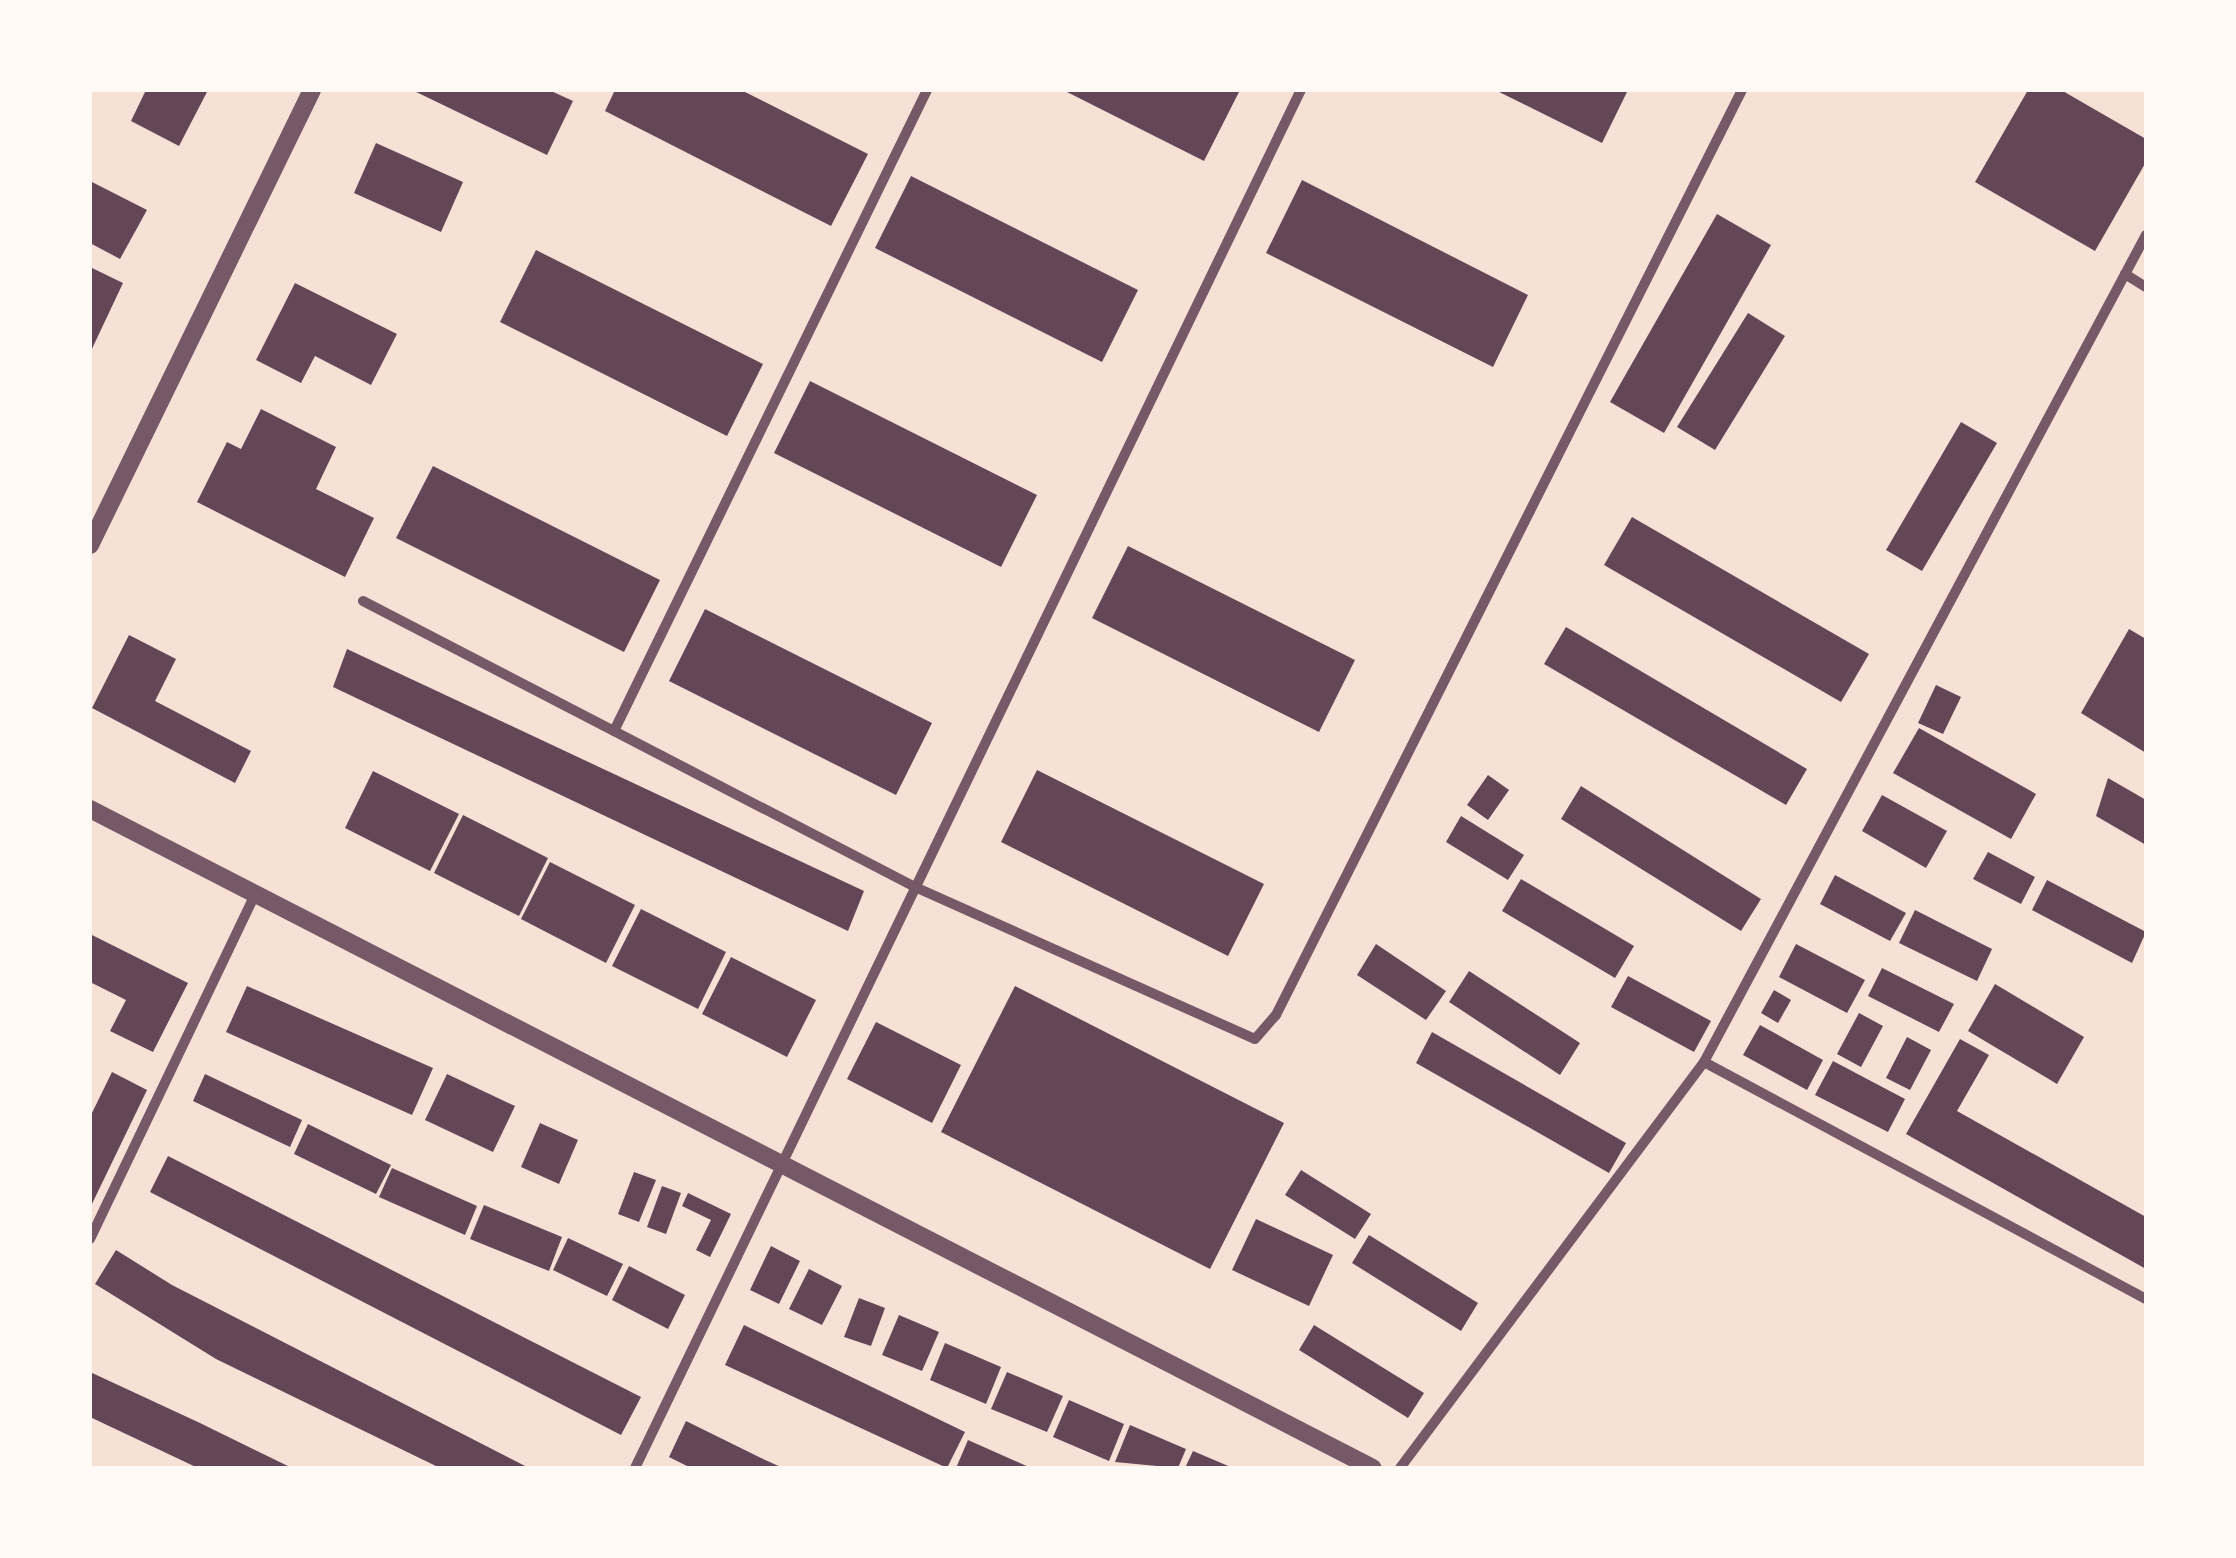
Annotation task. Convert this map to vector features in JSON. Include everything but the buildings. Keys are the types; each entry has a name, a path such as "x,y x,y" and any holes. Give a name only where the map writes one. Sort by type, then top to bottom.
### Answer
{"street":[{"path":"90,546 312,90"},
{"path":"614,731 928,90"},
{"path":"635,1468 1302,90"},
{"path":"363,600 915,887 1256,1040 1742,90"},
{"path":"1400,1468 1704,1062 2146,235"},
{"path":"2124,274 2146,287"},
{"path":"90,809 783,1159 1373,1468"},
{"path":"90,1239 256,893"},
{"path":"1704,1062 2146,1299"}]}
